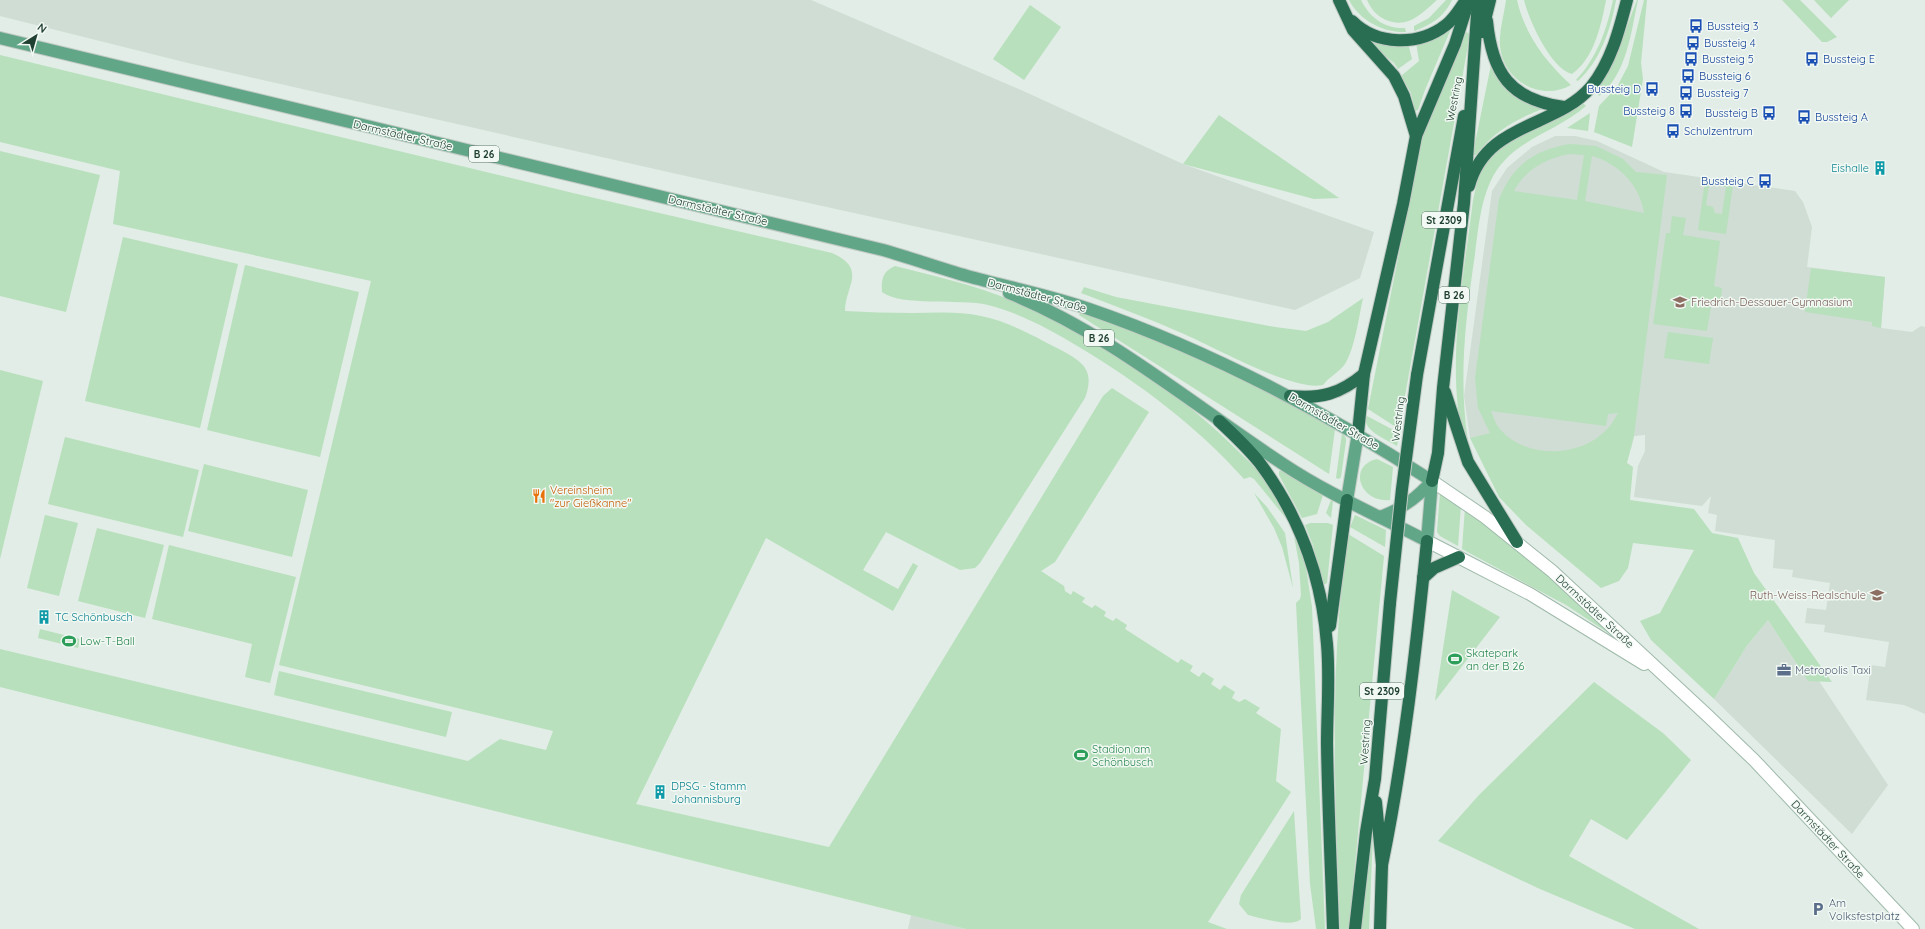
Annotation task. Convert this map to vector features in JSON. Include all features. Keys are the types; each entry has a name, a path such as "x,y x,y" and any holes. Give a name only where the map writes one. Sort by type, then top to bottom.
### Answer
{"highway":[{"path":"1339,0 1343,12 1357,35 1394,76 1404,96 1416,136"},
{"path":"1343,12 1356,26 1373,35 1391,40 1412,41 1436,32 1448,24 1466,0"},
{"path":"1358,433 1364,374 1403,204 1416,136 1455,44 1469,0"},
{"name":"Westring","path":"1473,66 1478,0"},
{"name":"Westring","path":"1354,929 1366,832 1375,779 1390,603 1402,489 1417,375 1473,66 1490,0"},
{"path":"1464,203 1470,181 1479,164 1498,143 1519,129 1573,102 1590,88 1608,60 1617,37 1627,0"},
{"path":"1486,14 1490,45 1501,74 1522,94 1535,100 1564,107"},
{"name":"B 26","path":"1443,388 1464,203 1473,66"},
{"name":"B 26","path":"1290,396 1310,398 1333,393 1354,383 1364,374"},
{"path":"1432,481 1438,453 1443,388"},
{"path":"1443,388 1468,462 1517,542"},
{"path":"1219,421 1258,462 1278,490 1296,522 1313,565 1323,604 1328,645"},
{"path":"1333,929 1327,744 1328,645 1347,500"},
{"path":"1382,865 1394,806 1403,743 1427,541"},
{"path":"1423,578 1434,568 1458,557"},
{"name":"Westring","path":"1375,779 1378,831 1382,865 1380,929"}],"main road":[{"name":"Darmstädter Straße","path":"0,38 875,248 967,276 1038,294 1109,316 1202,354 1290,396 1358,433 1475,509 1517,542 1552,571 1754,760 1905,924 1913,929"},
{"name":"Darmstädter Straße","path":"967,276 1025,299 1104,341 1284,464 1347,500 1530,594 1665,678"},
{"path":"1347,500 1358,433"},
{"path":"1380,516 1396,511 1409,503 1432,481"},
{"path":"1427,541 1432,481"}],"shaded area":[{"path":"0,0 811,0 1021,90 1183,164 1374,232 1360,278 1295,310 668,172 188,63 0,16"},
{"name":"Friedrich-Dessauer-Gymnasium","path":"1555,136 1575,136 1597,141 1664,172 1795,191 1803,202 1812,227 1807,267 1885,277 1881,328 1912,332 1921,326 1925,327 1925,714 1904,705 1866,700 1871,665 1885,667 1889,642 1824,632 1825,625 1805,623 1807,608 1826,610 1830,583 1792,577 1793,570 1773,568 1775,540 1715,531 1717,515 1708,513 1711,496 1702,506 1634,497 1638,466 1645,451 1645,435 1634,436 1631,449 1557,463 1490,434 1470,438 1464,396 1492,191 1507,168 1532,147"},
{"path":"1768,620 1808,681 1819,681 1888,785 1852,834 1714,699 1746,647"},
{"path":"911,915 966,929 908,929"}],"green space":[{"path":"1349,0 1361,0 1369,12 1379,21 1391,27 1405,28 1406,32 1389,30 1373,24 1359,14"},
{"path":"1367,0 1437,0 1414,19 1401,23 1386,20 1377,14"},
{"path":"1446,0 1452,0 1441,16 1426,26 1414,31 1414,26 1429,18"},
{"path":"1506,0 1517,0 1525,25 1537,47 1553,67 1571,85 1559,90 1548,91 1536,89 1525,85 1508,69 1500,46 1501,29"},
{"path":"1524,0 1606,0 1599,31 1591,50 1580,67 1572,74 1564,70 1556,63 1548,53 1536,31"},
{"path":"1613,0 1616,0 1608,33 1593,64 1578,81 1576,80 1590,62 1600,43 1608,22"},
{"path":"1637,0 1630,39 1622,64 1616,76 1599,96 1596,91 1615,59"},
{"path":"1644,0 1647,0 1641,63 1643,79 1632,147 1594,132 1599,106 1617,87 1628,66"},
{"path":"1782,0 1800,0 1837,37 1827,42 1822,42"},
{"path":"1814,0 1849,0 1831,18"},
{"path":"1030,5 1061,27 1024,80 993,59"},
{"path":"1456,17 1418,110 1415,111 1411,93 1401,76 1419,61 1416,42"},
{"path":"1357,28 1408,43 1412,59 1398,69 1394,63 1369,43"},
{"path":"1466,32 1470,34 1399,429 1368,409 1422,138 1434,105"},
{"path":"0,55 573,193 832,253 843,259 849,265 852,272 852,279 845,311 972,314 1001,321 1020,329 1073,357 1084,367 1087,372 1089,379 1085,398 980,563 975,568 960,570 886,532 863,570 898,589 913,563 918,566 893,611 766,538 636,804 829,847 1103,396 1112,388 1149,412 1055,562 1041,571 1064,586 1065,591 1071,595 1073,591 1085,598 1082,602 1092,608 1095,605 1106,612 1104,616 1113,621 1116,618 1127,625 1125,629 1178,663 1181,659 1193,666 1190,671 1199,677 1203,672 1214,679 1211,684 1220,690 1224,685 1235,692 1232,698 1239,702 1245,699 1260,708 1256,713 1281,729 1276,781 1291,792 1208,922 1227,929 966,929 0,687 0,649 468,761 500,739 546,750 553,731 279,665 371,281 113,224 120,171 0,142"},
{"path":"1491,65 1545,108 1525,116 1507,126 1483,146 1476,155 1474,155 1473,153"},
{"path":"1583,103 1586,106 1576,114 1534,138 1505,160 1497,169 1486,192 1478,229 1466,324 1463,370 1465,417 1468,441 1464,441 1456,383 1456,352 1465,259 1473,200 1479,174 1498,146"},
{"path":"1590,113 1588,131 1567,128"},
{"path":"1219,115 1339,198 1314,199 1183,164"},
{"path":"1570,144 1596,146 1623,159 1636,172 1667,175 1634,436 1627,463 1633,467 1630,500 1694,509 1712,533 1738,538 1754,573 1832,682 1808,681 1768,620 1746,647 1714,699 1651,640 1640,621 1660,613 1694,550 1633,543 1628,568 1619,581 1601,588 1526,525 1499,497 1470,438 1490,433 1478,408 1475,378 1499,199 1511,177 1518,168 1535,155","holes":["1569,154 1584,155 1577,200 1514,191 1524,177 1537,166 1544,162","1592,156 1611,164 1626,177 1638,193 1644,213 1585,201","1491,411 1606,426 1608,414 1618,413 1609,426 1597,438 1568,450 1537,450 1523,445 1510,438 1495,422"]},
{"path":"0,151 100,175 66,312 0,296"},
{"path":"1705,181 1733,185 1726,234 1698,230","holes":["1709,185 1726,187 1722,214 1715,213 1713,207 1706,205"]},
{"path":"1672,216 1686,218 1683,235 1720,241 1714,286 1722,288 1721,301 1712,300 1707,331 1653,324 1666,233 1670,233"},
{"path":"123,237 238,264 200,428 85,401"},
{"path":"245,265 359,292 320,457 207,430"},
{"path":"895,266 969,285 1011,300 1041,313 1102,345 1160,384 1213,427 1267,481 1279,499 1289,522 1254,479 1250,477 1244,479 1187,423 1123,375 1046,328 1000,308 976,303 917,301 891,297 882,292 882,283 885,273"},
{"path":"1811,268 1885,277 1881,328 1872,326 1872,322 1805,312"},
{"path":"1084,287 1116,297 1275,327 1306,331 1328,322 1363,298 1354,341 1345,364 1323,385 1310,385 1293,382 1254,367 1171,328 1081,293"},
{"path":"1081,311 1164,342 1282,396 1335,429 1329,474 1079,315"},
{"path":"1668,332 1713,338 1709,364 1664,358"},
{"path":"0,370 43,381 0,559"},
{"path":"1367,416 1399,433 1397,446 1376,434 1367,426"},
{"path":"1342,433 1346,438 1346,441 1341,477 1339,479 1336,478"},
{"path":"65,437 199,470 183,537 48,504"},
{"path":"1377,459 1393,467 1390,500 1371,496 1361,483 1360,476 1362,469 1368,463"},
{"path":"204,464 308,490 292,557 188,531"},
{"path":"1279,471 1283,471 1323,495 1317,514 1302,518 1279,475"},
{"path":"1254,493 1267,507 1285,533 1293,588 1282,547 1274,528"},
{"path":"1440,493 1461,505 1458,546 1440,536 1437,532"},
{"path":"1331,500 1333,501 1331,518 1326,513"},
{"path":"1465,508 1524,553 1622,642 1566,605 1462,549"},
{"path":"45,515 78,523 59,596 27,588"},
{"path":"1355,515 1386,530 1385,547 1350,527"},
{"path":"1310,523 1328,523 1333,525 1327,583 1325,584 1322,584 1313,545 1305,525"},
{"path":"97,528 164,545 145,618 78,601"},
{"path":"1297,534 1306,568 1312,607 1325,929 1316,929 1310,884 1296,603 1300,599 1301,595 1299,563 1294,536"},
{"path":"1348,534 1384,556 1349,929 1340,929 1335,772 1335,694 1339,616"},
{"path":"169,545 296,577 270,683 245,677 252,644 152,619"},
{"name":"Skatepark an der B 26","path":"1452,590 1500,617 1435,701"},
{"path":"40,629 80,639 78,648 38,638"},
{"path":"279,671 452,712 446,737 274,695"},
{"path":"1594,682 1663,733 1691,760 1627,840 1591,819 1569,856 1699,929 1635,929 1540,889 1438,841 1479,795"},
{"path":"1294,811 1301,919 1297,922 1291,923 1268,920 1248,915 1239,904 1241,895"},
{"path":"1370,832 1373,834 1369,929 1358,929"}],"place":[{"name":"Bussteig 3","path":"1696,26"},
{"name":"Bussteig 4","path":"1693,43"},
{"name":"Bussteig 5","path":"1691,59"},
{"name":"Bussteig E","path":"1812,59"},
{"name":"Bussteig 6","path":"1688,76"},
{"name":"Bussteig D","path":"1652,89"},
{"name":"Bussteig 7","path":"1686,93"},
{"name":"Bussteig 8","path":"1686,111"},
{"name":"Bussteig B","path":"1769,113"},
{"name":"Bussteig A","path":"1804,117"},
{"name":"Schulzentrum","path":"1673,131"},
{"name":"Eishalle","path":"1880,168"},
{"name":"Bussteig C","path":"1765,181"},
{"name":"Friedrich-Dessauer-Gymnasium","path":"1680,302"},
{"name":"Vereinsheim \"zur Gießkanne\"","path":"539,496"},
{"name":"Ruth-Weiss-Realschule","path":"1877,595"},
{"name":"TC Schönbusch","path":"44,617"},
{"name":"Low-T-Ball","path":"69,641"},
{"name":"Skatepark an der B 26","path":"1455,659"},
{"name":"Metropolis Taxi","path":"1784,670"},
{"name":"Stadion am Schönbusch","path":"1081,755"},
{"name":"DPSG - Stamm Johannisburg","path":"660,792"},
{"name":"Am Volksfestplatz","path":"1818,909"}]}
